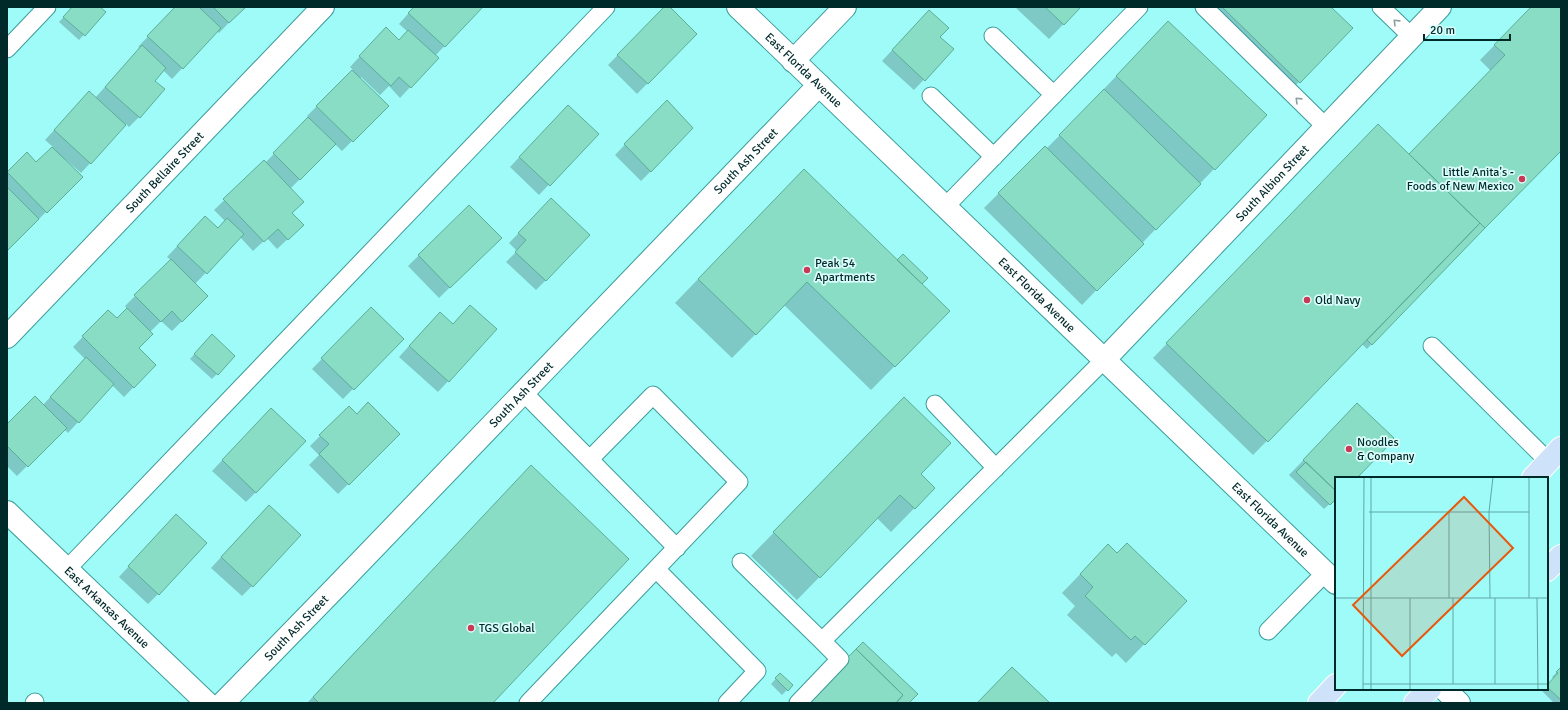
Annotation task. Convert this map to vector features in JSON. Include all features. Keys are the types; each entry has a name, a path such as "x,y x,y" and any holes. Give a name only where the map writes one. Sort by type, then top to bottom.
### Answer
{"main road":[{"path":"1533,477 1555,455"},
{"path":"1548,569 1561,556"},
{"path":"1319,703 1335,686"},
{"path":"1415,703 1429,690"}],"street":[{"name":"South Bellaire Street","path":"7,338 323,7"},
{"name":"East Florida Avenue","path":"738,7 1331,578"},
{"path":"794,61 845,7"},
{"name":"South Albion Street","path":"1104,360 1440,7"},
{"name":"South Ash Street","path":"223,703 819,85"},
{"name":"East Arkansas Avenue","path":"7,512 207,703"},
{"path":"1445,690 1459,703"}],"lane":[{"path":"7,49 47,7"},
{"path":"67,569 606,7"},
{"path":"945,207 1139,7"},
{"path":"1204,7 1326,127"},
{"path":"1381,7 1412,37"},
{"path":"993,36 1054,95"},
{"path":"931,96 994,157"},
{"path":"1432,346 1555,455"},
{"path":"822,641 1104,360"},
{"path":"523,392 677,548"},
{"path":"528,703 739,482 653,395 590,459"},
{"path":"935,404 996,468"},
{"path":"741,562 840,659 798,703"},
{"path":"656,569 757,671 727,703"},
{"path":"1268,631 1331,578"}],"building":[{"path":"72,7 100,7 106,12 85,36 63,17"},
{"path":"175,7 199,7 221,28 183,69 147,36"},
{"path":"213,7 246,7 229,23"},
{"path":"414,7 483,7 445,47 408,13"},
{"path":"664,7 670,7 697,34 648,84 617,55"},
{"path":"1045,7 1081,7 1064,25"},
{"path":"1222,7 1331,7 1353,28 1300,83"},
{"path":"1531,7 1561,7 1561,151 1485,228 1409,154 1505,55 1494,45"},
{"path":"929,10 949,28 940,37 954,49 925,81 892,50"},
{"path":"1168,21 1267,115 1215,170 1116,76"},
{"path":"386,27 399,40 408,30 439,58 411,88 399,77 391,86 359,56"},
{"path":"142,45 166,68 155,81 165,89 140,118 105,87"},
{"path":"352,70 389,106 353,142 316,106"},
{"path":"1104,89 1201,184 1156,230 1059,135"},
{"path":"89,91 126,125 91,164 54,130"},
{"path":"667,100 693,128 651,172 624,144"},
{"path":"568,105 599,134 550,186 519,157"},
{"path":"308,117 336,144 300,180 273,153"},
{"name":"Old Navy","path":"1378,124 1480,223 1268,442 1166,343"},
{"path":"1045,146 1144,244 1097,291 998,193"},
{"path":"52,147 83,177 47,213 7,172 27,152 36,162"},
{"path":"264,160 304,202 292,213 304,225 288,240 278,229 264,242 223,199"},
{"name":"Peak 54 Apartments","path":"804,169 950,311 895,367 807,282 756,335 698,279"},
{"path":"7,187 39,219 7,251"},
{"path":"551,198 590,235 546,281 515,252 526,240 518,233"},
{"path":"469,205 502,238 450,288 418,255"},
{"path":"205,216 218,228 227,218 244,234 207,274 177,246"},
{"path":"1480,223 1485,228 1372,345 1367,340"},
{"path":"903,254 928,278 922,284 897,260"},
{"path":"171,259 208,296 182,322 172,311 161,322 134,295"},
{"path":"470,305 497,329 449,382 409,346 440,312 453,324"},
{"path":"371,307 404,339 354,390 321,358"},
{"path":"127,308 153,334 139,348 156,365 134,388 82,336 108,310 117,318"},
{"path":"212,334 235,356 218,375 194,354"},
{"path":"86,357 114,384 79,423 50,397"},
{"path":"35,396 67,428 28,467 7,446 7,424"},
{"path":"904,397 951,443 921,474 935,488 915,509 900,495 820,578 773,532"},
{"path":"368,402 400,434 349,485 319,454 329,444 319,435 349,406 357,414"},
{"path":"1357,403 1394,438 1358,477 1335,477 1335,490 1303,460"},
{"path":"271,408 306,441 256,493 222,460"},
{"path":"1306,462 1335,490 1335,500 1330,505 1296,472"},
{"name":"TGS Global","path":"531,465 629,559 493,703 319,703 313,697"},
{"path":"269,505 301,535 253,587 221,557"},
{"path":"176,514 207,543 159,595 128,566"},
{"path":"1127,543 1187,601 1145,645 1135,636 1131,640 1085,596 1093,587 1080,574 1108,544 1117,553"},
{"path":"863,642 918,694 909,703 896,703 903,695 856,649"},
{"path":"856,649 903,695 896,703 804,703"},
{"path":"1012,667 1050,703 977,703"},
{"path":"1561,667 1561,700 1548,688 1548,684 1558,673 1556,672"},
{"path":"780,673 793,685 788,691 775,678"}],"place":[{"name":"Little Anita's - Foods of New Mexico","path":"1522,179"},
{"name":"Peak 54 Apartments","path":"807,270"},
{"name":"Old Navy","path":"1307,300"},
{"name":"Noodles & Company","path":"1349,449"},
{"name":"TGS Global","path":"471,628"}]}
